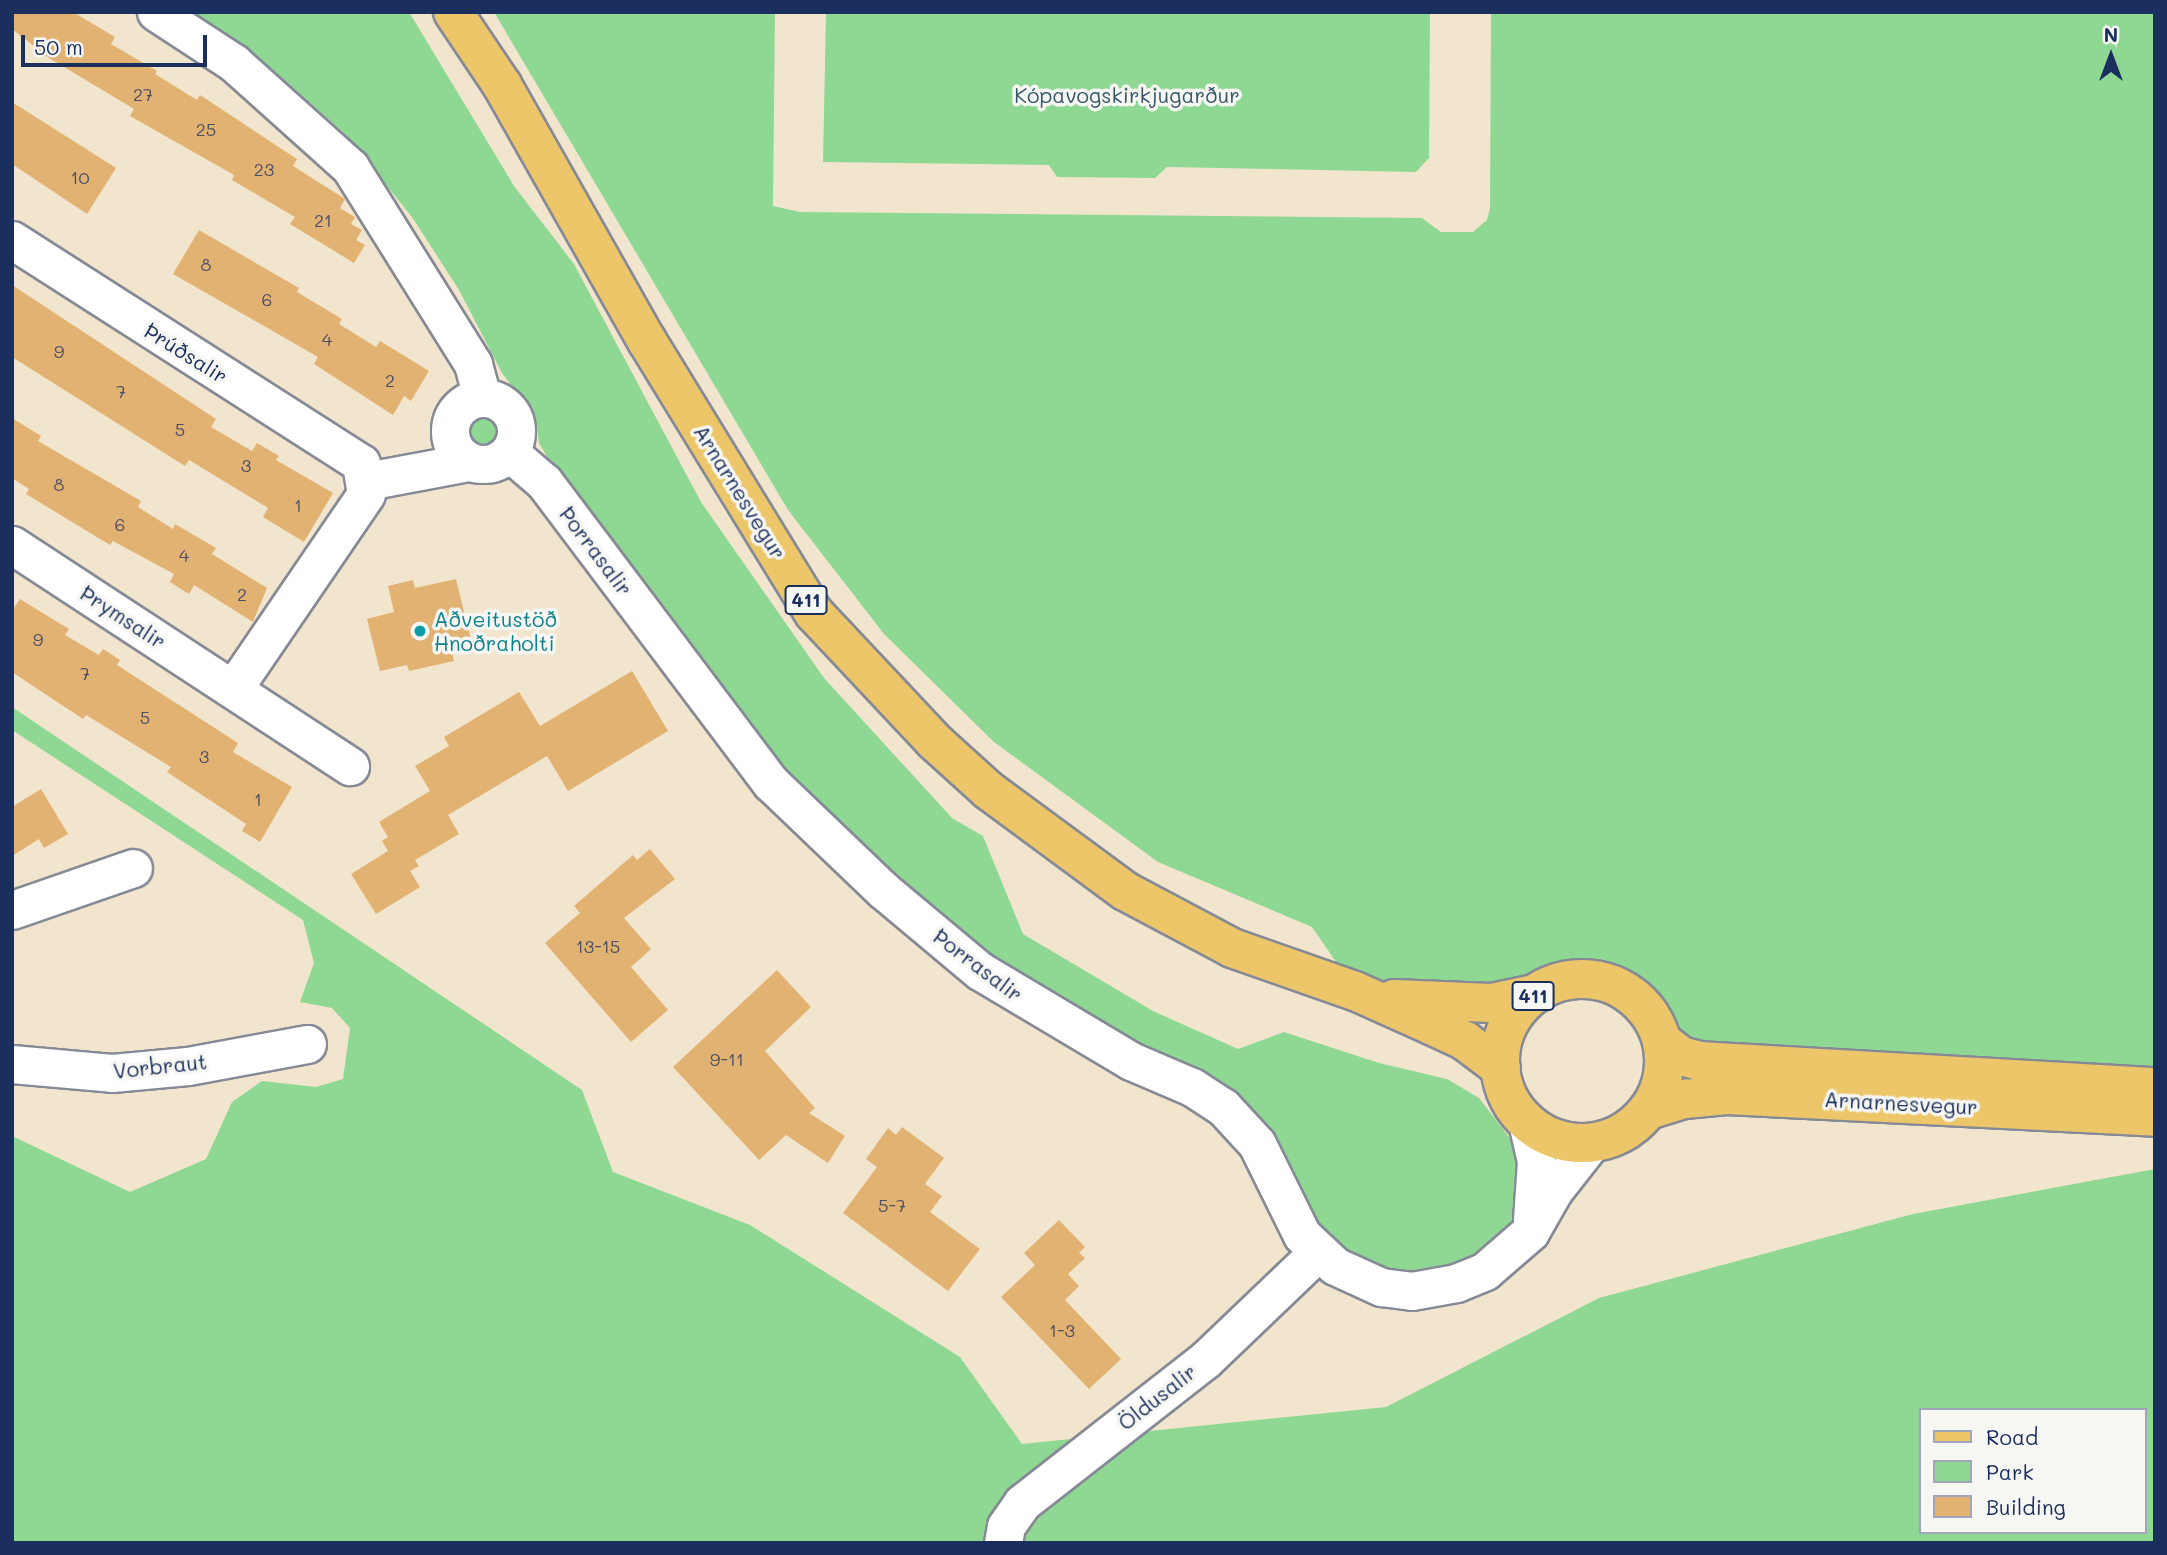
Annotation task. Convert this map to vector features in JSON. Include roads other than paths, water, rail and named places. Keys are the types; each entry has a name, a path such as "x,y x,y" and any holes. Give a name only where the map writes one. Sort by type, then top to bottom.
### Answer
{"main road":[{"name":"Arnarnesvegur","path":"453,12 502,85 647,341 807,601 857,662 988,790 1125,891 1232,948 1355,991 1465,1041 1501,1068"},
{"name":"411","path":"1648,1110 1632,1126 1591,1143 1559,1140 1527,1122 1505,1088 1501,1068 1508,1027 1535,995 1577,979 1611,985 1640,1003 1662,1042"},
{"name":"Arnarnesvegur","path":"1355,991 1446,1003 1491,1003 1535,995"},
{"name":"Arnarnesvegur","path":"1662,1042 1681,1056 1700,1061 2155,1087"},
{"path":"1648,1110 1665,1066 1662,1042"},
{"name":"Arnarnesvegur","path":"1648,1110 1685,1099 1727,1095 2155,1117"}],"street":[{"path":"156,12 234,63 350,167 473,364 482,398"},
{"name":"Þrúðsalir","path":"12,240 364,472"},
{"path":"233,689 366,494 364,472 413,451 460,449 491,463 509,452 516,433 510,412 492,399 482,398 461,406 450,425 460,449"},
{"name":"Þorrasalir","path":"509,452 544,482 771,783 883,890 980,971 1131,1061 1192,1087 1223,1107 1256,1144 1289,1213 1318,1252 1354,1277 1381,1287 1412,1291 1456,1283 1485,1271 1530,1232 1554,1189 1591,1143"},
{"name":"Þrymsalir","path":"12,545 350,765"},
{"path":"12,910 133,868"},
{"name":"Vorbraut","path":"12,1064 112,1073 188,1066 307,1044"},
{"path":"1527,1122 1537,1188 1530,1232"},
{"name":"Öldusalir","path":"1003,1543 1006,1526 1022,1503 1206,1359 1318,1252"}],"place":[{"name":"Aðveitustöð Hnoðraholti","path":"420,631"}],"park label":[{"name":"Kópavogskirkjugarður","path":"1127,95"}]}
